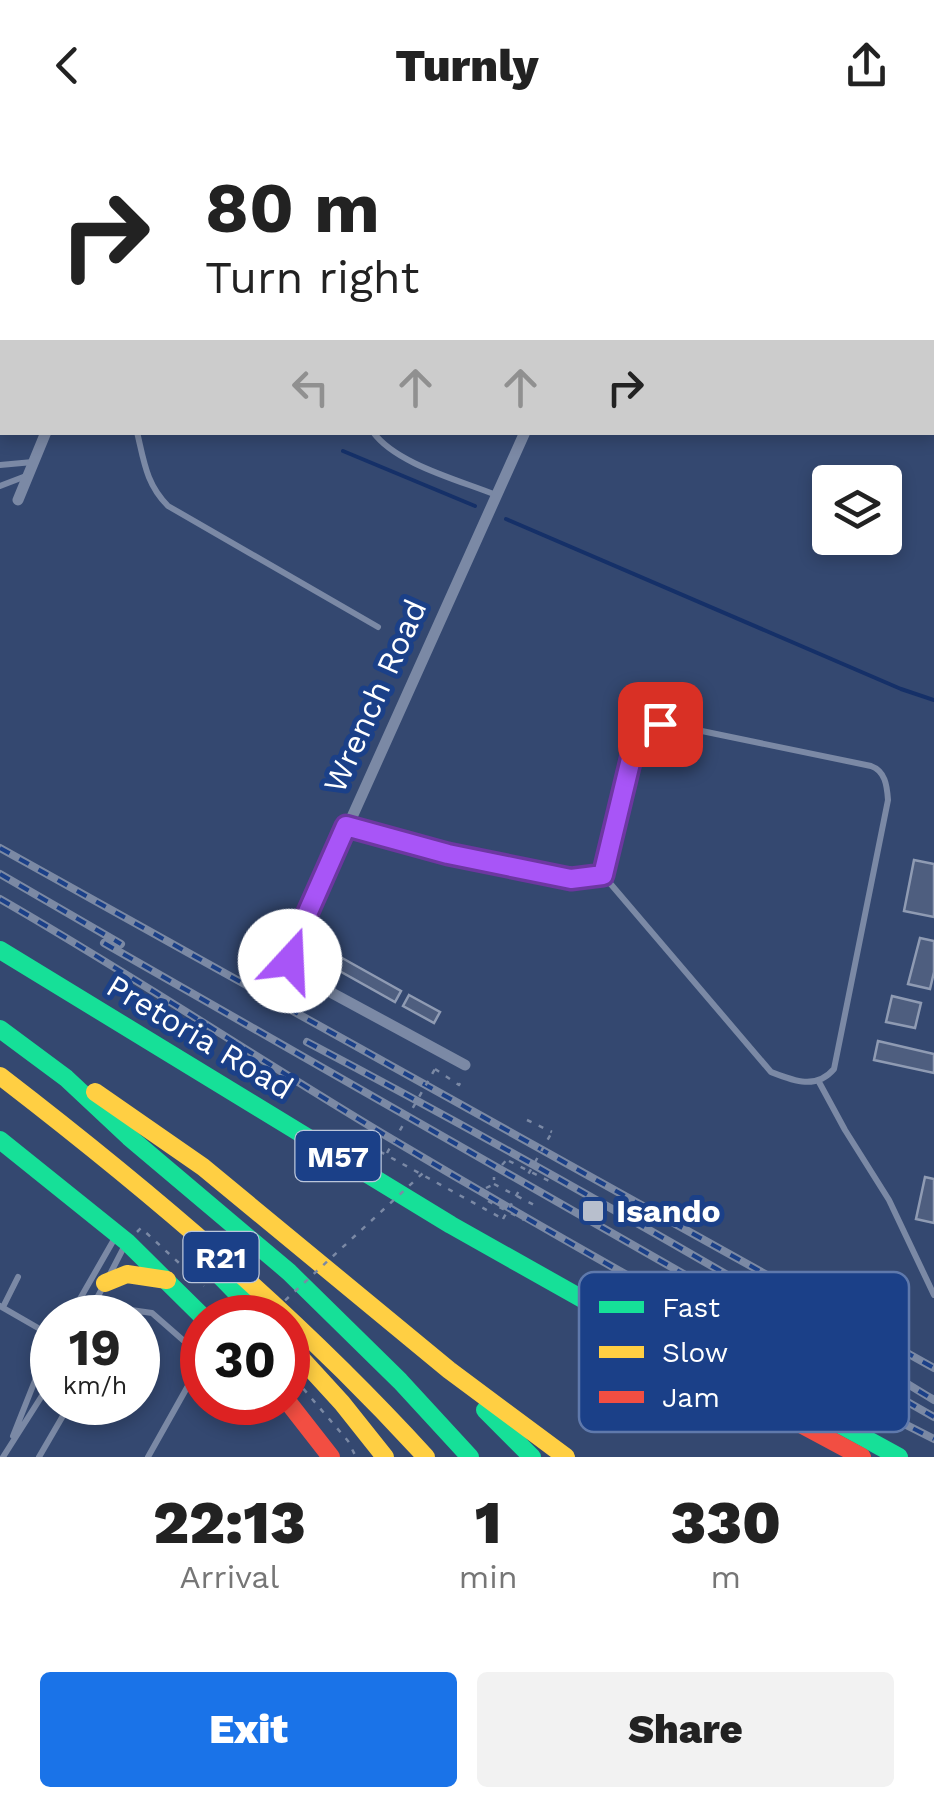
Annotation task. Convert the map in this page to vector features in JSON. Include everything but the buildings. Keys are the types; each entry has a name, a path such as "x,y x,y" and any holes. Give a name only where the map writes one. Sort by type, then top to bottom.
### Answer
{"main road":[{"name":"Pretoria Road","path":"0,950 451,1224 579,1295"},
{"name":"R21","path":"0,1030 66,1078 289,1272 400,1380 470,1457"},
{"name":"R21","path":"0,1076 108,1158 210,1247 301,1329 426,1457"},
{"path":"66,1078 109,1099 203,1167 449,1370 566,1457"},
{"path":"0,1140 128,1234 182,1295"},
{"path":"210,1247 217,1274 239,1295"},
{"path":"104,1283 122,1272 168,1280"},
{"path":"310,1368 385,1457"},
{"path":"449,1370 532,1457"},
{"path":"306,1425 331,1457"},
{"name":"Pretoria Road","path":"816,1432 862,1457"},
{"name":"Pretoria Road","path":"852,1432 899,1457"}],"street":[{"path":"18,500 45,435"},
{"name":"Wrench Road","path":"465,1065 308,980 293,967 292,948 524,435"}],"lane":[{"path":"138,435 144,470 168,506 378,627"},
{"path":"375,435 405,458 497,496"},
{"path":"0,465 33,462"},
{"path":"0,486 28,476"},
{"path":"668,724 878,768 888,800 834,1069 819,1082 798,1082 772,1072 603,875 641,731 668,724"},
{"path":"346,826 448,854 571,879 603,875"},
{"path":"819,1082 889,1200 934,1295"},
{"path":"98,1295 128,1234"},
{"path":"85,1295 128,1234"},
{"path":"18,1277 2,1306 30,1323"},
{"path":"148,1457 198,1368 200,1355 160,1320"},
{"path":"4,1457 30,1393"},
{"path":"9,1447 30,1414"},
{"path":"40,1457 58,1425"}],"path":[{"path":"387,1154 435,1069 456,1084"},
{"path":"357,1139 503,1219 552,1132 527,1120"},
{"path":"502,1165 509,1158 553,1183"},
{"path":"289,1295 423,1173"},
{"path":"494,1177 494,1184"},
{"path":"494,1184 538,1207"},
{"path":"486,1188 494,1184"},
{"path":"488,1201 524,1220"},
{"path":"128,1234 210,1292"},
{"path":"310,1395 338,1427 356,1457"}],"waterway":[{"path":"343,451 475,506"},
{"path":"506,519 934,700"}],"railway":[{"path":"0,848 762,1272"},
{"path":"0,874 121,944"},
{"path":"0,899 345,1111 623,1272"},
{"path":"104,943 680,1272"},
{"path":"307,1042 721,1272"},
{"path":"909,1354 934,1368"},
{"path":"909,1384 934,1400"},
{"path":"909,1403 934,1417"},
{"path":"909,1426 934,1439"}],"traffic: fast":[{"path":"0,950 451,1225 579,1297"},
{"path":"0,1029 66,1078 129,1137 289,1272 400,1381 470,1457"},
{"path":"0,1140 127,1242 181,1295"},
{"path":"215,1265 217,1273 239,1295"},
{"path":"485,1410 532,1457"},
{"path":"853,1432 899,1457"}],"traffic: slow":[{"path":"0,1076 221,1257 326,1354 426,1457"},
{"path":"95,1092 203,1167 449,1370 566,1457"},
{"path":"105,1283 127,1274 167,1280"},
{"path":"310,1368 385,1457"}],"traffic: jam":[{"path":"306,1425 331,1457"},
{"path":"816,1432 862,1457"}],"place":[{"name":"Isando","path":"593,1211"}],"route":[{"path":"290,961 292,948 346,826 448,854 571,879 603,875 636,738 641,731 660,724"}]}
